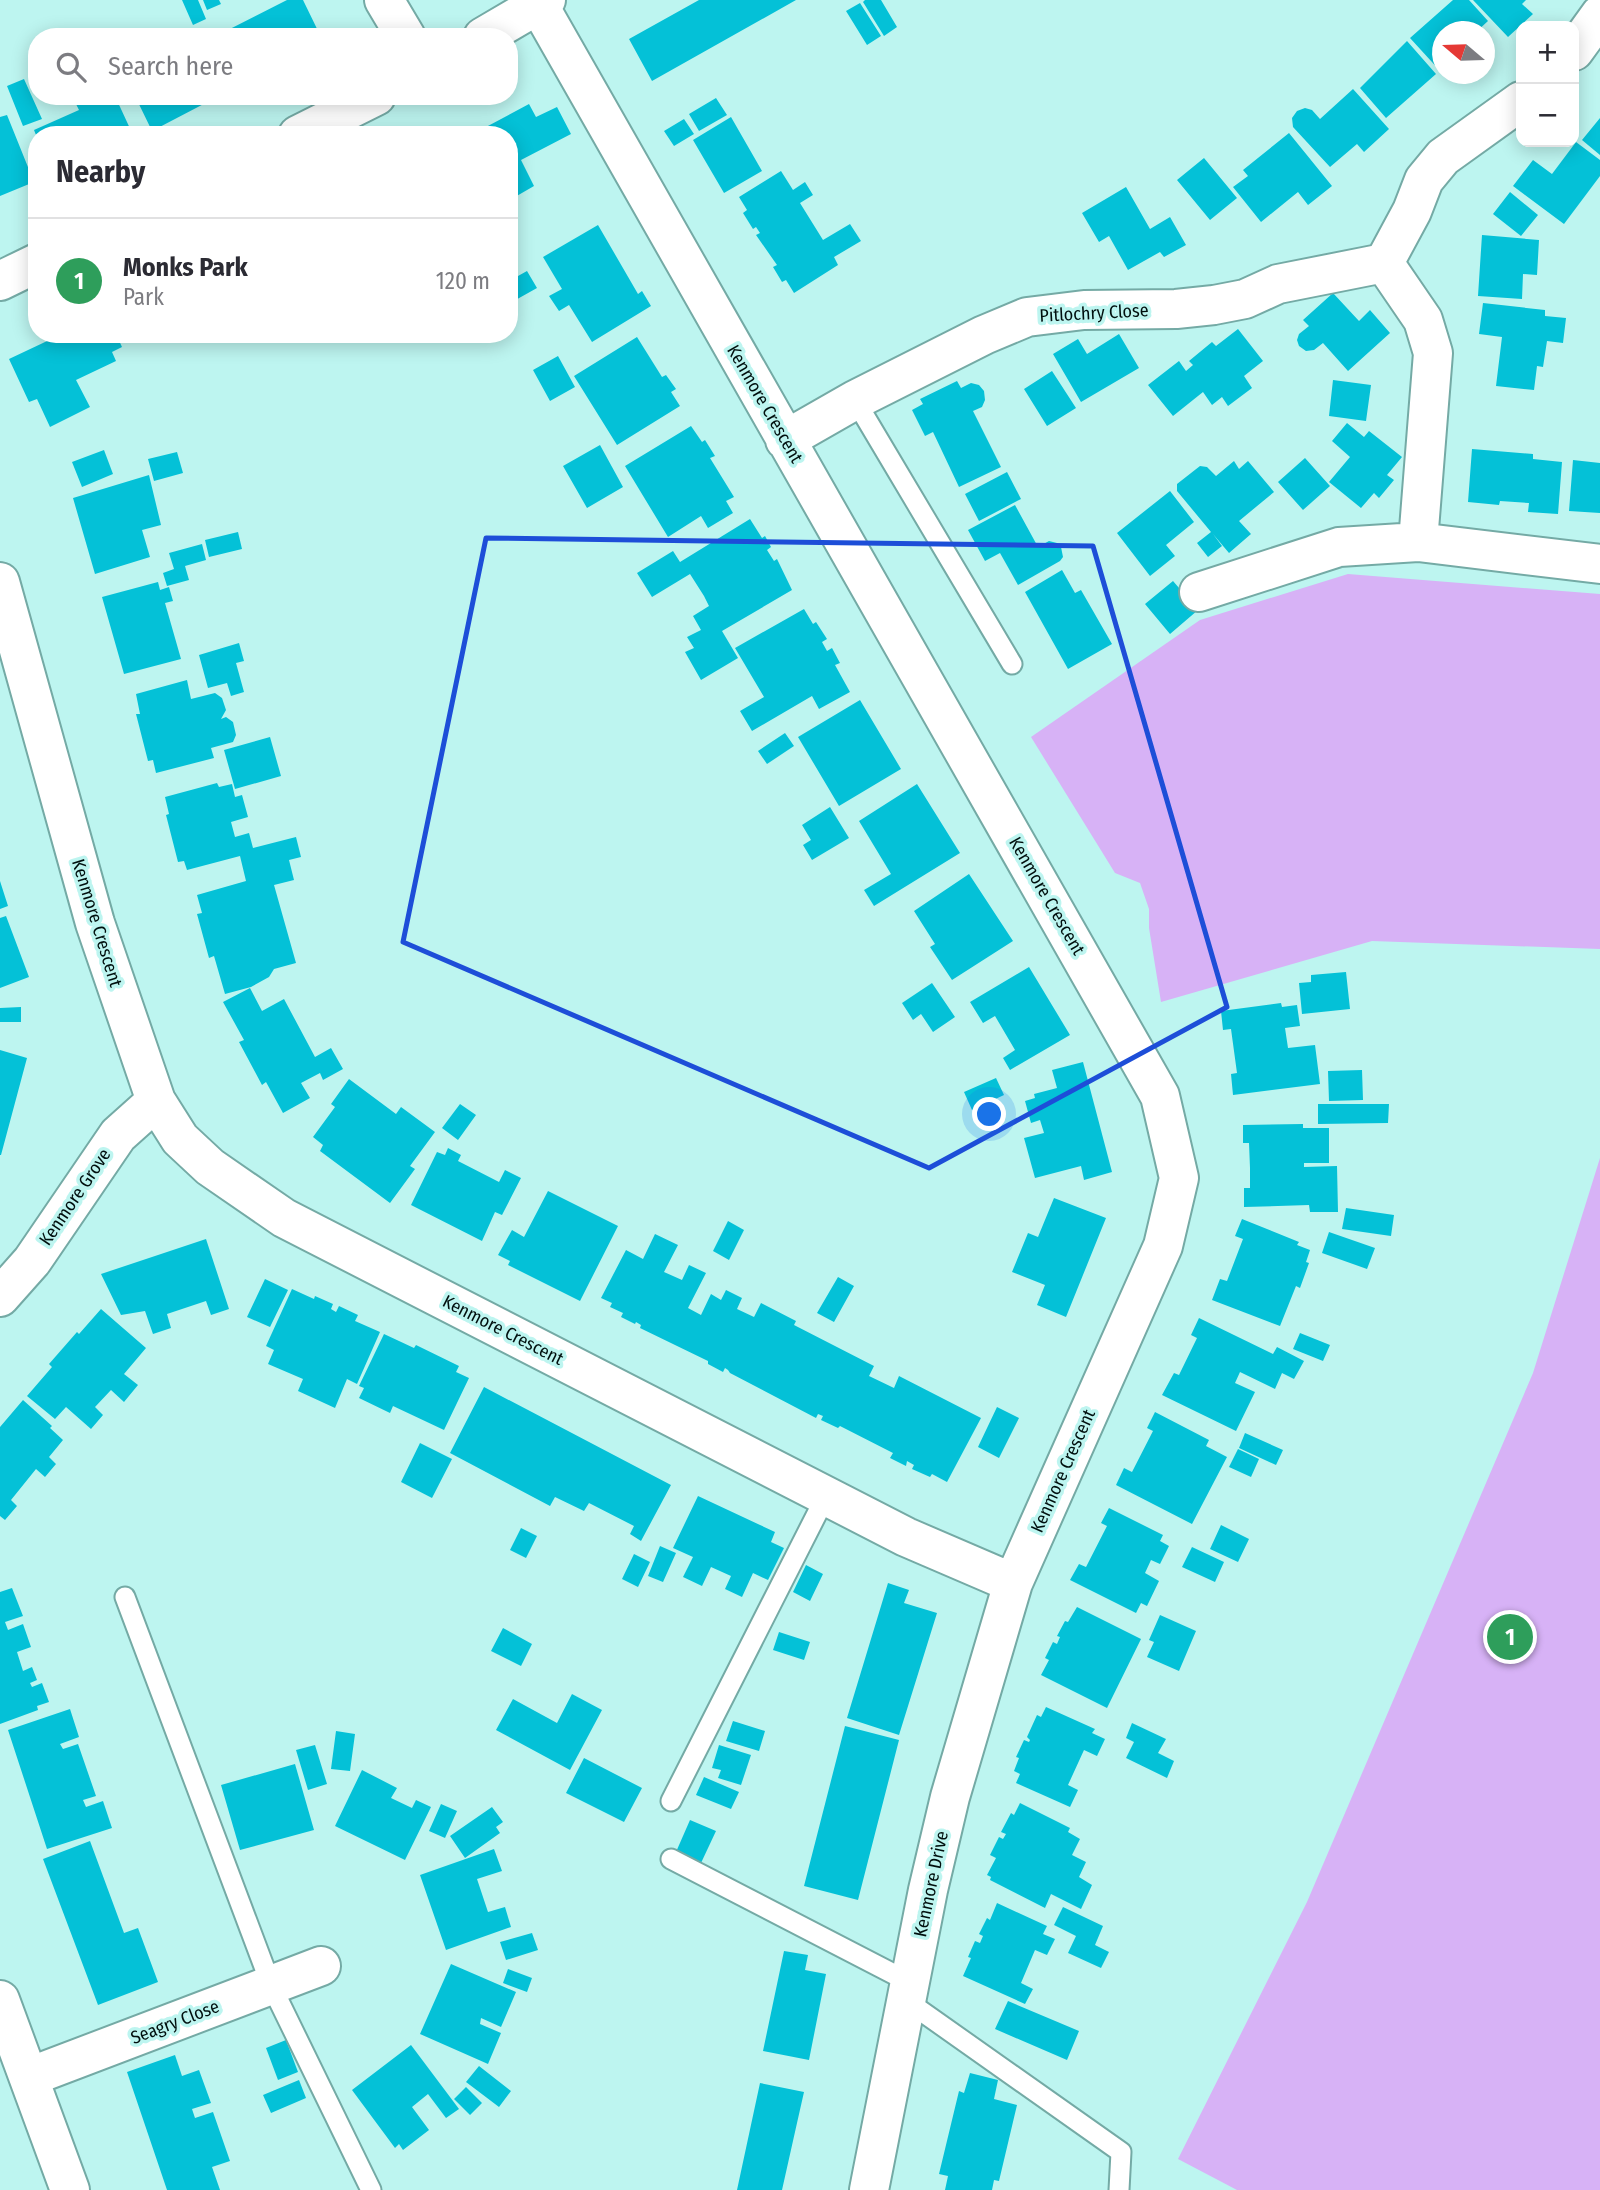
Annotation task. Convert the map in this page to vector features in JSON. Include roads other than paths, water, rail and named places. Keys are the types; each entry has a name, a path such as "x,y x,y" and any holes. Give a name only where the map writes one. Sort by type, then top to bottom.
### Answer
{"street":[{"path":"384,0 401,28"},
{"path":"498,28 542,2"},
{"name":"Kenmore Crescent","path":"0,582 95,923 156,1101 180,1139 210,1167 284,1218 906,1537 1013,1583 1163,1246 1179,1178 1160,1096 785,440 542,2"},
{"path":"1579,44 1600,15"},
{"path":"317,126 358,105"},
{"path":"1418,542 1433,353 1423,320 1384,263 1412,211 1424,180 1443,157 1516,105"},
{"name":"Pitlochry Close","path":"785,440 855,400 1027,317 1084,310 1176,309 1214,305 1245,299 1278,284 1384,263"},
{"path":"0,281 28,267"},
{"path":"1199,592 1339,547 1418,542 1600,564"},
{"name":"Kenmore Grove","path":"0,1297 32,1261 118,1135 156,1101"},
{"name":"Kenmore Drive","path":"869,2190 928,1890 950,1797 1013,1583"},
{"name":"Seagry Close","path":"29,2077 321,1966"},
{"path":"0,2000 70,2190"}],"lane":[{"path":"855,400 1012,664"},
{"path":"671,1801 826,1496"},
{"path":"125,1597 271,1985 371,2190"},
{"path":"671,1859 909,1992 1121,2152 1119,2190"}],"place":[{"name":"Monks Park","path":"1510,1637"}]}
